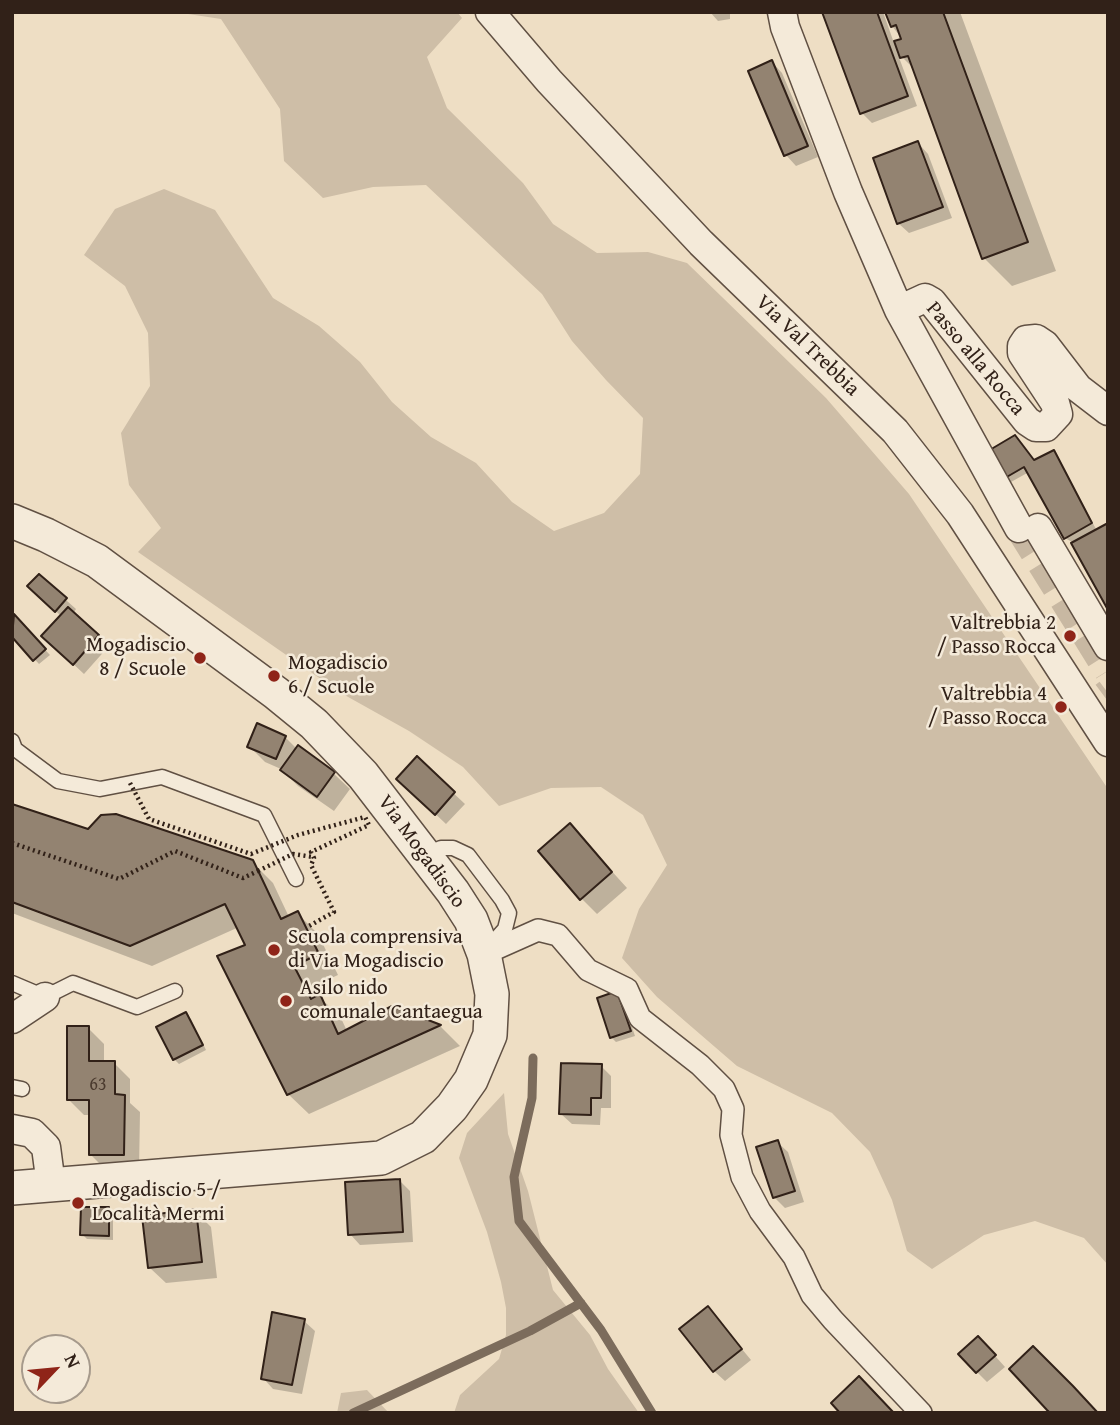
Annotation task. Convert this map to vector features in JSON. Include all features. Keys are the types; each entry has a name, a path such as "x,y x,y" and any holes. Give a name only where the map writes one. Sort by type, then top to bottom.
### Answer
{"street":[{"name":"Via Val Trebbia","path":"490,12 549,81 701,243 895,431 960,514 1095,702 1108,742"},
{"path":"782,12 785,27 848,191 899,310 1029,528 1108,646"},
{"name":"Passo alla Rocca","path":"899,310 925,298 932,302 1027,421 1036,427 1046,427 1058,414 1055,403 1021,353 1026,340 1036,339 1045,345 1078,388 1108,411"},
{"name":"Via Mogadiscio","path":"12,521 97,561 314,724 363,775 429,871 471,920 484,954 492,994 489,1035 471,1080 452,1107 423,1137 381,1158 12,1188"},
{"path":"484,954 538,930 558,935 588,970 627,989 640,1018 700,1065 724,1088 733,1109 732,1135 741,1177 760,1211 794,1257 812,1295 921,1413"},
{"path":"12,1018 45,997"},
{"path":"12,1129 32,1133 46,1147 51,1185"}],"lane":[{"path":"12,741 15,749 58,781 100,789 162,777 264,815 296,879"},
{"path":"12,983 45,997 73,983 137,1007 174,991"}],"path":[{"path":"130,783 149,819 251,854 298,835 365,817 369,825 311,852 314,858 311,865 334,912 309,926"},
{"path":"12,843 119,879 175,851 243,878 293,854 314,858"}],"shaded area":[{"path":"175,12 457,12 462,18 427,57 447,108 523,183 553,224 597,253 648,252 687,263 826,398 909,494 1108,789 1108,1265 1084,1238 1035,1221 984,1235 932,1269 907,1251 892,1200 870,1152 832,1113 737,1066 657,997 622,958 639,909 667,865 643,815 601,787 551,788 499,806 463,767 409,731 341,693 138,552 161,528 129,485 121,433 150,386 148,333 125,286 84,255 115,209 164,189 215,210 273,298 319,326 360,362 392,402 431,437 476,463 512,502 554,531 604,513 640,474 643,418 572,341 542,294 426,185 373,187 323,198 284,161 280,109 221,19"},
{"path":"504,1093 508,1134 528,1191 553,1290 590,1335 608,1369 639,1413 454,1413 460,1395 499,1359 506,1335 506,1308 501,1282 487,1232 459,1158 467,1133"},
{"path":"367,1390 389,1413 337,1413 341,1393"}],"building":[{"path":"822,12 877,12 908,96 860,114"},
{"path":"885,12 943,12 1028,242 982,259 908,56 900,58 894,41 901,39 896,25 891,27"},
{"path":"772,60 808,146 784,156 748,71"},
{"path":"918,141 943,207 897,224 873,158"},
{"path":"1015,435 1034,460 1054,450 1092,523 1064,539 1024,467 1005,478 988,451"},
{"path":"1108,523 1108,610 1071,543"},
{"path":"39,574 67,598 55,612 27,586"},
{"path":"68,607 99,635 73,665 41,636"},
{"path":"14,614 46,649 33,661 12,637"},
{"path":"257,723 286,736 276,759 247,747"},
{"path":"298,745 335,772 317,797 280,770"},
{"path":"417,756 455,792 435,815 396,779"},
{"name":"Scuola comprensiva di Via Mogadiscio","path":"12,804 88,829 101,815 116,814 253,860 281,919 298,911 319,954 294,966 311,999 320,994 338,1034 392,1006 441,1025 287,1095 217,956 245,945 225,904 130,946 12,902"},
{"path":"570,823 612,872 580,900 538,851"},
{"path":"617,991 631,1031 610,1038 597,998"},
{"path":"186,1012 203,1045 173,1060 156,1027"},
{"path":"67,1026 89,1026 89,1061 115,1061 115,1094 125,1095 124,1155 89,1155 89,1100 67,1100"},
{"path":"561,1063 602,1064 601,1098 591,1098 591,1115 559,1114"},
{"path":"778,1140 795,1191 773,1198 756,1147"},
{"path":"400,1179 403,1232 348,1235 345,1182"},
{"path":"81,1207 109,1207 109,1236 80,1235"},
{"path":"196,1209 202,1262 148,1268 142,1216"},
{"path":"708,1306 742,1349 713,1372 679,1329"},
{"path":"272,1312 305,1319 292,1385 261,1379"},
{"path":"978,1336 996,1355 976,1373 958,1354"},
{"path":"1033,1346 1098,1413 1050,1413 1047,1410 1009,1369"},
{"path":"859,1376 894,1413 840,1413 831,1403"}],"waterway":[{"path":"533,1058 532,1098 514,1177 519,1221 601,1330 652,1413"},
{"path":"353,1413 530,1331 581,1303"}],"tunnel":[{"path":"1019,528 1108,671"},
{"path":"1104,696 1108,693"}],"place":[{"name":"Valtrebbia 2 / Passo Rocca","path":"1070,636"},
{"name":"Mogadiscio 8 / Scuole","path":"200,658"},
{"name":"Mogadiscio 6 / Scuole","path":"274,676"},
{"name":"Valtrebbia 4 / Passo Rocca","path":"1061,707"},
{"name":"Scuola comprensiva di Via Mogadiscio","path":"274,950"},
{"name":"Asilo nido comunale Cantaegua","path":"286,1001"},
{"name":"Mogadiscio 5 / Località Mermi","path":"78,1203"}]}
